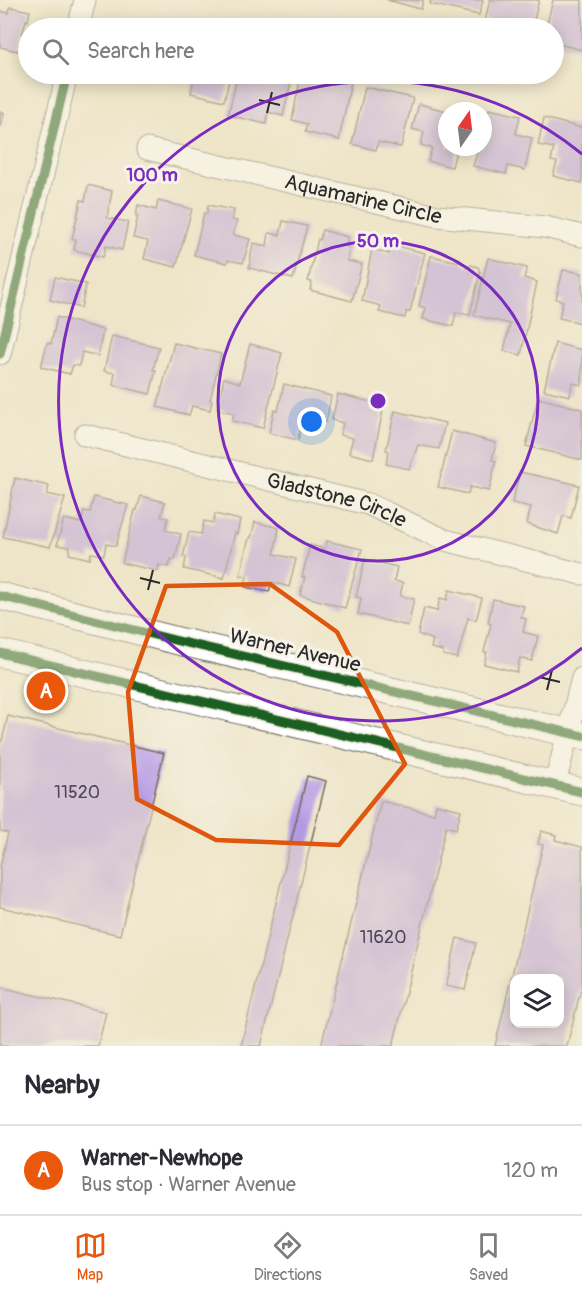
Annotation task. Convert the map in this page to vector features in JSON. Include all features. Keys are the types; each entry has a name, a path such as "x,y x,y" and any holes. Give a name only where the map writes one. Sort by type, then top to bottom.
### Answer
{"main road":[{"name":"Warner Avenue","path":"0,596 178,641 575,734"},
{"path":"0,653 582,792"}],"street":[{"path":"80,18 85,0"},
{"path":"0,354 65,84"},
{"name":"Aquamarine Circle","path":"147,149 437,216 545,227 582,236"},
{"name":"Gladstone Circle","path":"85,435 368,504 445,540 582,574"},
{"path":"555,784 575,734 582,678"}],"highlighted area":[{"path":"270,584 337,632 405,764 339,845 216,840 137,799 128,692 166,586"}],"building":[{"path":"387,0 423,0 421,9"},
{"path":"431,0 483,0 479,15 430,4"},
{"path":"490,0 539,0 534,18 486,18"},
{"path":"553,0 582,0 582,50 564,46 564,18 548,18"},
{"path":"10,7 30,11 29,18 18,18 18,51 0,47 0,11 9,13"},
{"path":"193,84 228,84 224,101 191,93"},
{"path":"236,84 291,84 283,116 268,112 266,124 228,115"},
{"path":"299,84 351,84 339,140 305,132 307,124 292,120"},
{"path":"365,87 413,98 401,147 378,142 376,150 352,144"},
{"path":"419,104 438,109 438,156 455,156 452,167 428,161 432,148 421,145 424,132 412,129"},
{"path":"492,110 520,116 516,134 532,138 525,170 508,166 506,174 473,166 476,156 492,156"},
{"path":"0,112 4,113 1,126 0,126"},
{"path":"544,118 582,128 582,183 553,176 557,162 551,161 554,148 538,145"},
{"path":"88,185 112,191 107,218 128,222 122,250 106,246 103,257 74,250 76,239 72,239 81,200 85,201"},
{"path":"158,201 192,209 176,267 144,259 148,241 133,238 138,205 156,210"},
{"path":"208,205 234,210 232,220 237,221 233,235 250,239 243,263 228,260 227,263 194,255"},
{"path":"283,221 307,226 293,279 249,268 253,243 267,246 269,233 280,235"},
{"path":"322,230 348,237 346,246 350,248 347,261 362,264 352,301 310,290 312,282 308,281"},
{"path":"392,245 425,253 410,312 406,312 405,318 379,312 381,306 362,301 372,249 389,254"},
{"path":"431,256 460,262 467,265 466,268 471,265 478,267 480,272 470,315 456,312 453,326 423,319 426,308 419,306"},
{"path":"488,258 527,268 524,278 537,282 521,355 504,351 510,324 474,315"},
{"path":"563,270 582,273 582,323 559,318 563,301 556,299"},
{"path":"55,277 86,284 81,308 50,300"},
{"path":"57,317 103,330 98,356 82,352 79,366 73,365 70,374 41,367 47,343 51,344"},
{"path":"112,336 159,347 150,394 113,385 115,373 104,371"},
{"path":"174,343 221,354 210,400 212,401 210,410 192,406 189,415 157,407"},
{"path":"555,343 582,350 582,385 572,383 570,396 544,390"},
{"path":"250,344 282,353 263,428 232,421 234,413 217,409 224,378 240,383"},
{"path":"284,384 331,396 326,422 309,418 306,432 300,431 298,440 269,433 274,410 278,411"},
{"path":"338,394 384,405 373,459 349,453 353,438 340,435 343,423 332,420"},
{"path":"538,398 582,409 582,460 526,446"},
{"path":"395,411 445,423 439,449 418,445 409,469 386,464 389,451 386,450"},
{"path":"452,431 496,443 492,460 496,461 489,491 470,487 468,494 438,487"},
{"path":"520,472 579,485 571,518 563,516 558,534 527,524 531,507 512,503"},
{"path":"15,478 49,486 47,494 65,498 50,547 3,537"},
{"path":"141,496 165,502 161,517 168,518 165,530 181,534 175,560 171,559 169,567 159,565 158,571 122,563 135,510 137,510"},
{"path":"94,497 128,505 116,546 106,544 104,555 91,553 90,559 69,554 70,547 57,545 64,519 81,523 84,511 90,512"},
{"path":"215,514 240,520 224,578 184,569 186,558 183,557 189,532 201,534 204,521 213,523"},
{"path":"255,522 279,528 274,554 296,559 289,587 272,582 269,592 245,587 247,576 240,575"},
{"path":"327,541 362,549 345,608 300,595 310,545 325,549"},
{"path":"365,559 397,567 394,581 403,583 400,596 414,599 408,626 358,614 361,598 356,597"},
{"path":"449,590 482,598 476,620 468,618 457,658 443,655 443,651 431,648 433,640 418,634 424,608 437,611 440,598 447,600"},
{"path":"493,599 524,606 521,617 526,619 523,632 538,636 532,661 520,658 517,672 484,664"},
{"path":"8,716 164,753 120,935 0,907 0,867 8,833 0,831 0,740 2,741"},
{"path":"307,776 326,781 261,1046 241,1046"},
{"path":"381,801 434,814 436,804 461,810 456,829 446,826 393,1046 321,1046"},
{"path":"541,831 556,835 555,840 582,847 582,985 567,1046 495,1046 510,983 510,1028 564,1028 564,974 512,974 543,845 538,844"},
{"path":"457,938 476,943 465,990 446,986"},
{"path":"0,987 106,1012 98,1046 0,1046"}],"cycle path":[{"path":"0,354 65,84"},
{"path":"0,596 178,641 582,736"},
{"path":"0,653 582,792"}],"place":[{"name":"Warner-Newhope","path":"46,691"}]}
